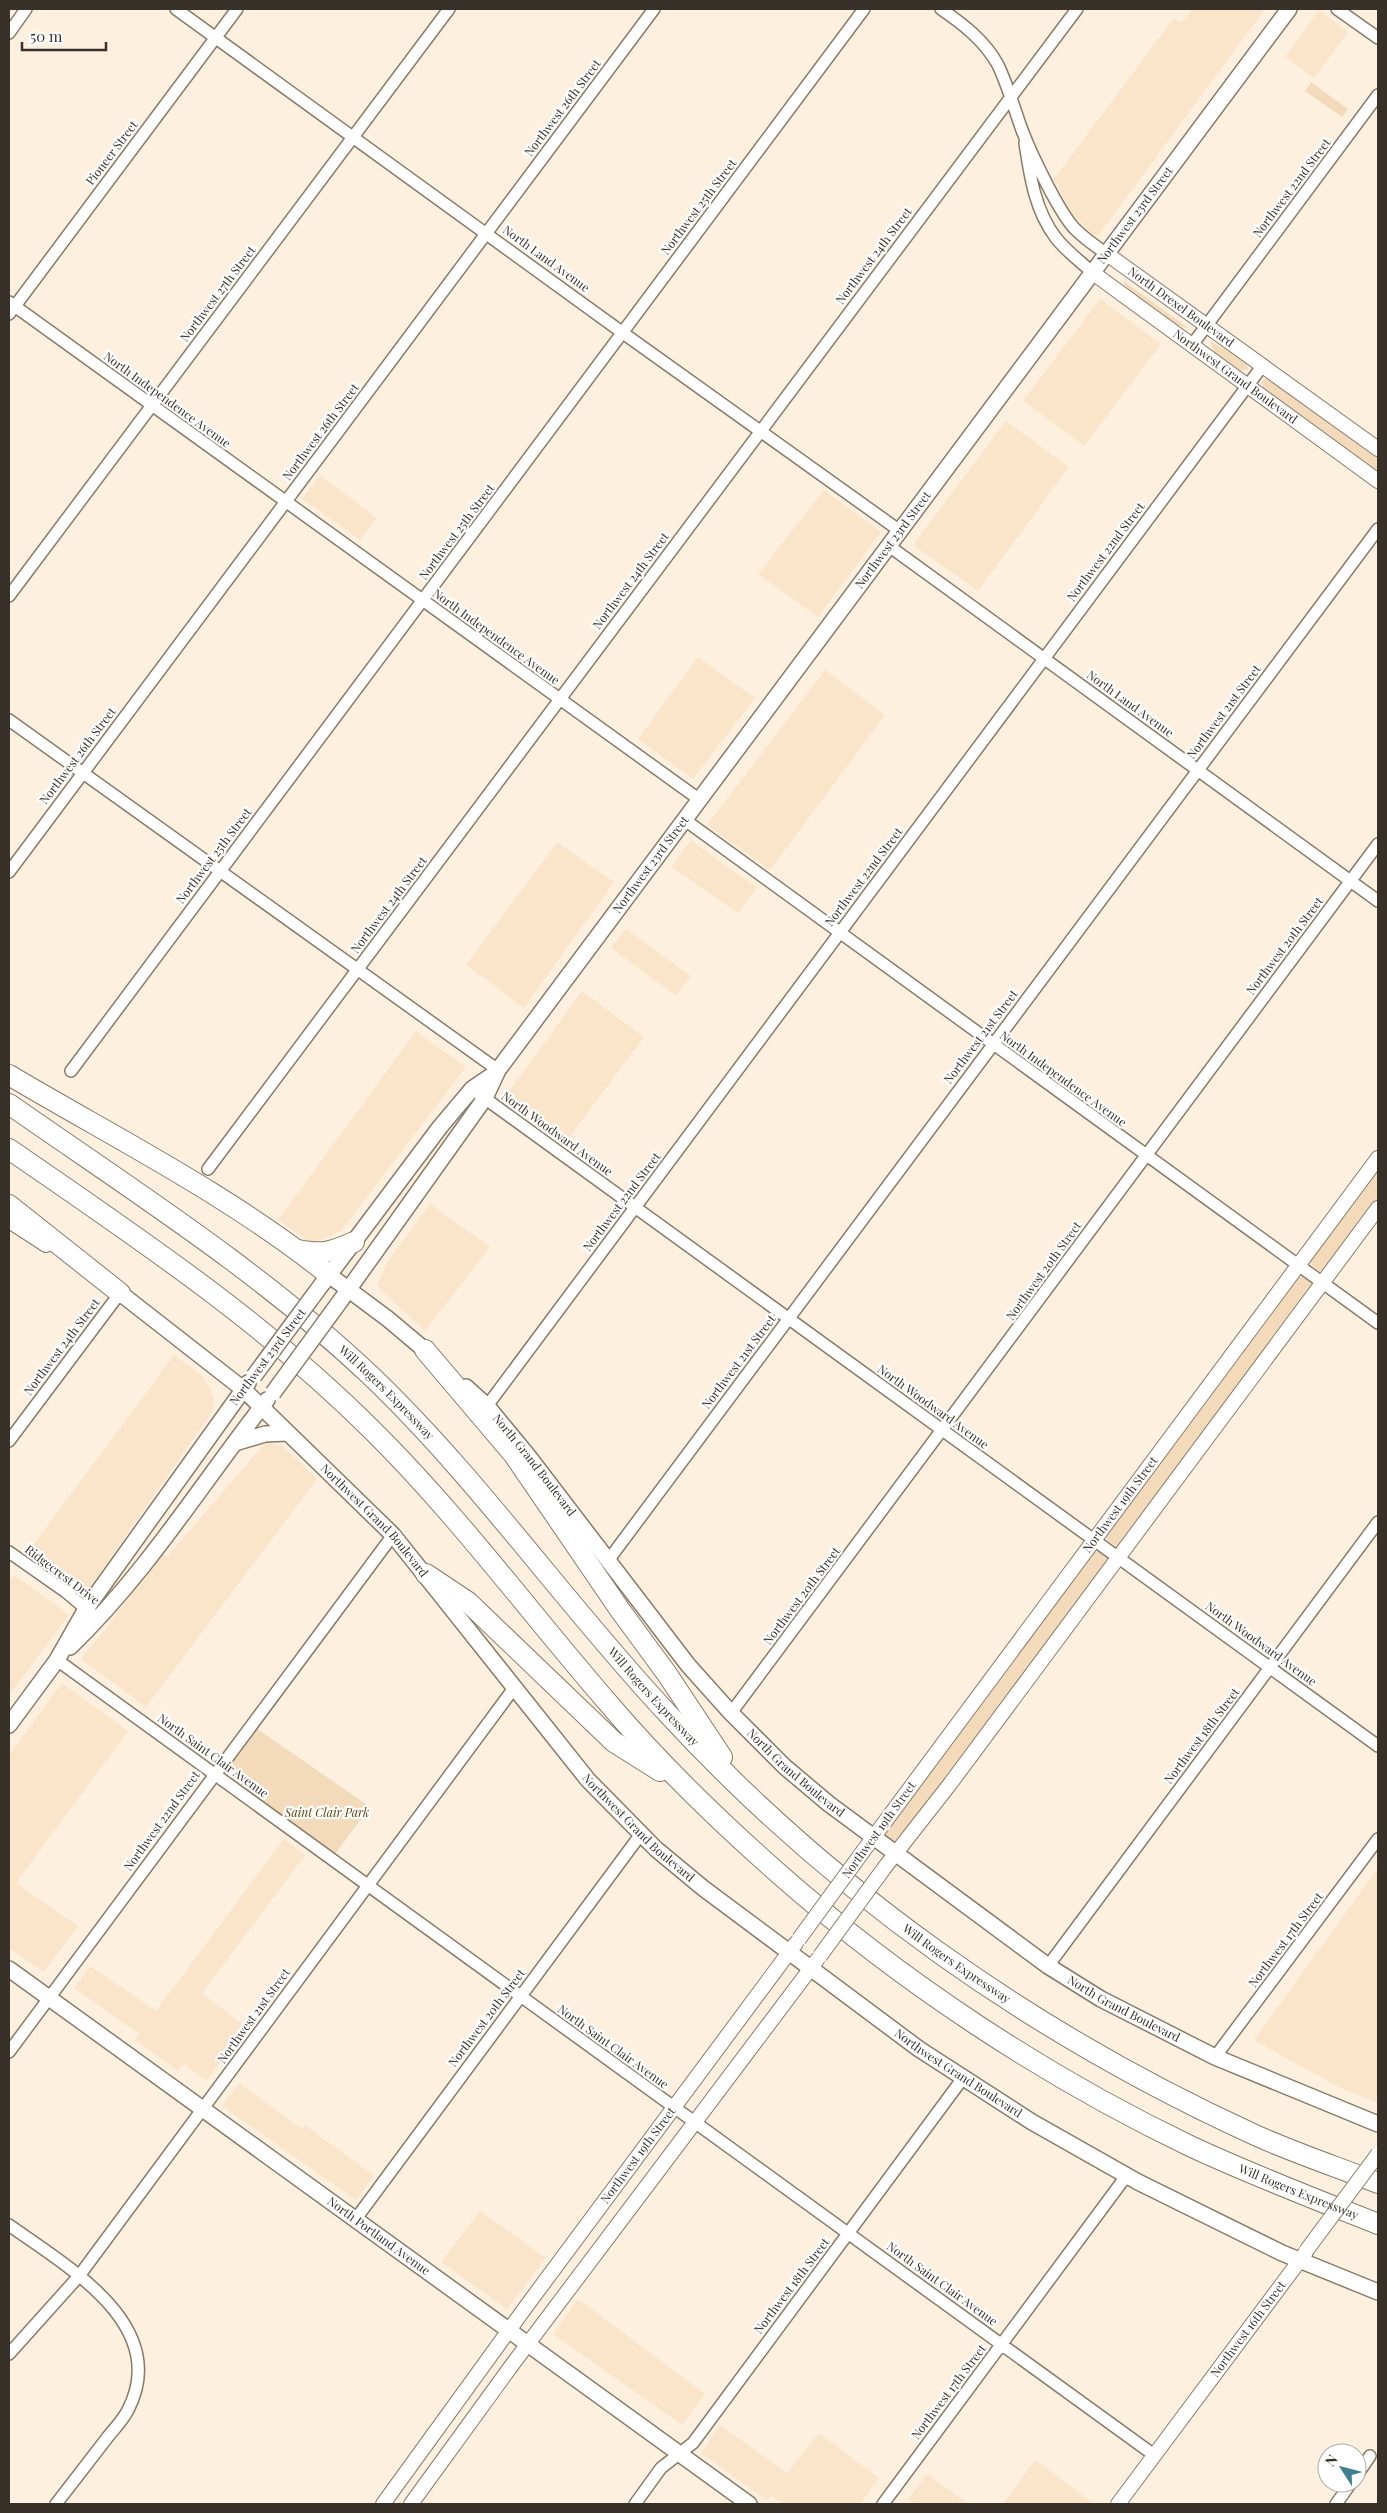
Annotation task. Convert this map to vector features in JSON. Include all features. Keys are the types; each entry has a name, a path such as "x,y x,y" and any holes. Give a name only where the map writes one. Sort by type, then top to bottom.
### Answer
{"highway":[{"path":"9,1075 198,1185 298,1250 326,1279"},
{"name":"Will Rogers Expressway","path":"9,1104 242,1266 364,1370 461,1470 638,1682 746,1794 875,1906 978,1981 1137,2077 1259,2137 1378,2183"},
{"name":"Will Rogers Expressway","path":"9,1149 218,1296 324,1383 373,1430 434,1495 612,1708 690,1790 779,1874 850,1933 950,2005 1013,2047 1120,2110 1190,2146 1266,2181 1378,2224"},
{"path":"9,1205 120,1293"},
{"path":"298,1250 317,1254 327,1253 354,1242"},
{"path":"424,1350 514,1455 620,1610 667,1674 746,1794"},
{"path":"426,1574 468,1602 614,1742 690,1790"}],"main road":[{"name":"Northwest 23rd Street","path":"57,1660 99,1619 145,1563 273,1393 346,1295 485,1098 498,1070 1289,9"},
{"name":"Northwest 23rd Street","path":"9,1725 57,1660 86,1609 243,1389 440,1127 472,1089 498,1070"},
{"name":"North Grand Boulevard","path":"326,1279 424,1350 487,1406 529,1456 682,1658 731,1714 785,1767 869,1844 896,1854 1048,1966 1101,1999 1215,2057 1378,2124"},
{"name":"Northwest Grand Boulevard","path":"120,1293 243,1389 393,1535 426,1574 588,1780 641,1834 703,1888 788,1954 918,2049 1032,2122 1127,2176 1378,2292"},
{"path":"235,1443 264,1434 287,1433"},
{"name":"North Portland Avenue","path":"9,1969 749,2504"}],"street":[{"path":"9,33 26,9"},
{"name":"North Land Avenue","path":"176,9 900,531"},
{"name":"Pioneer Street","path":"11,307 237,9"},
{"name":"Northwest 27th Street","path":"9,596 449,9"},
{"name":"Northwest 26th Street","path":"9,872 654,9"},
{"name":"Northwest 25th Street","path":"71,1071 864,9"},
{"name":"Northwest 24th Street","path":"208,1169 1010,95 1077,9"},
{"path":"1337,9 1378,38"},
{"name":"North Drexel Boulevard","path":"948,11 981,42 997,64 1023,132 1061,210 1073,227 1087,240 1378,449"},
{"name":"Northwest 22nd Street","path":"1192,345 1378,95"},
{"name":"North Drexel Boulevard","path":"1023,132 1032,184 1046,221 1057,240 1093,273"},
{"name":"Northwest Grand Boulevard","path":"1093,273 1378,480"},
{"name":"North Independence Avenue","path":"11,307 700,800"},
{"name":"Northwest 22nd Street","path":"487,1406 1263,365"},
{"name":"Northwest 21st Street","path":"608,1562 1378,529"},
{"name":"North Land Avenue","path":"890,546 1378,901"},
{"path":"9,720 498,1070"},
{"name":"North Independence Avenue","path":"685,820 992,1045 1378,1323"},
{"name":"Northwest 20th Street","path":"731,1714 1378,844"},
{"name":"North Woodward Avenue","path":"472,1089 1378,1746"},
{"name":"Northwest 19th Street","path":"383,2504 869,1844 1378,1158"},
{"name":"Northwest 19th Street","path":"411,2504 694,2122 1119,1558 1378,1208"},
{"name":"Northwest Grand Boulevard","path":"9,1221 120,1293"},
{"name":"Northwest 24th Street","path":"9,1441 120,1293"},
{"name":"Northwest 18th Street","path":"1048,1966 1378,1522"},
{"name":"Northwest 22nd Street","path":"9,2052 393,1535"},
{"name":"Ridgecrest Drive","path":"9,1552 99,1619"},
{"name":"North Saint Clair Avenue","path":"57,1660 1154,2455"},
{"name":"Northwest 21st Street","path":"9,2354 79,2276 514,1688"},
{"name":"Northwest 20th Street","path":"355,2220 641,1834"},
{"name":"Northwest 17th Street","path":"1215,2057 1378,1838"},
{"name":"Northwest 18th Street","path":"635,2504 661,2468 693,2443 963,2078"},
{"name":"Northwest 16th Street","path":"1118,2504 1378,2154"},
{"name":"Northwest 17th Street","path":"883,2504 1127,2176"},
{"path":"9,2225 79,2276 114,2308 134,2340 139,2375 128,2410 56,2504"},
{"path":"1367,2460 1370,2456"},
{"path":"1336,2504 1344,2493"}],"shaded area":[{"path":"1192,9 1265,9 1098,236 1091,233 1070,211 1054,179 1174,18 1181,23"},
{"path":"1319,10 1348,32 1314,78 1285,57"},
{"path":"1100,299 1161,344 1084,446 1023,401"},
{"path":"1006,421 1069,467 978,591 913,545"},
{"path":"320,475 377,518 360,540 302,499"},
{"path":"824,490 881,532 818,617 758,574"},
{"path":"698,657 755,698 693,779 638,739"},
{"path":"825,670 885,715 770,870 707,825"},
{"path":"691,840 757,888 738,913 671,867"},
{"path":"557,842 614,882 524,1008 466,965"},
{"path":"626,929 691,976 676,996 611,948"},
{"path":"582,991 644,1037 568,1139 507,1094"},
{"path":"416,1031 466,1067 341,1231 312,1244 278,1220"},
{"path":"430,1204 490,1247 425,1331 377,1286 388,1261"},
{"path":"174,1355 200,1374 206,1381 214,1399 212,1412 88,1590 31,1548"},
{"path":"266,1442 280,1445 317,1479 146,1707 81,1659 112,1621 162,1553 167,1557"},
{"path":"14,1575 69,1615 9,1695 9,1581"},
{"path":"62,1683 128,1731 16,1883 78,1926 44,1972 9,1948 9,1755"},
{"path":"284,1839 305,1855 202,1993 246,2027 206,2081 184,2064 178,2071 135,2040 139,2034 74,1988 90,1966 156,2011"},
{"path":"1378,1868 1378,2103 1340,2088 1254,2040"},
{"path":"239,2083 302,2129 305,2125 374,2176 356,2200 222,2106"},
{"path":"480,2211 546,2258 507,2309 441,2262"},
{"path":"578,2299 705,2394 682,2425 553,2334"},
{"path":"720,2425 787,2473 819,2433 879,2478 860,2504 783,2504 772,2496 767,2501 701,2453"},
{"path":"1035,2460 1095,2504 1003,2504"},
{"path":"927,2474 969,2504 914,2504 908,2499"}],"green space":[{"path":"1311,82 1348,109 1342,117 1305,91"},
{"path":"1123,282 1188,328 1175,323 1154,310 1134,294"},
{"path":"1210,341 1246,361 1248,369 1240,371 1215,353"},
{"path":"1266,378 1270,379 1378,458 1378,472 1263,388 1262,382"},
{"path":"1378,1168 1378,1201 1326,1271 1319,1271 1311,1264 1311,1259"},
{"path":"1297,1277 1304,1277 1315,1287 1122,1545 1116,1547 1107,1540 1106,1535"},
{"path":"1100,1551 1108,1557 1109,1564 932,1800 893,1842 885,1834 915,1789 1093,1552"},
{"name":"Saint Clair Park","path":"256,1728 370,1807 335,1854 232,1779 230,1765"}]}
